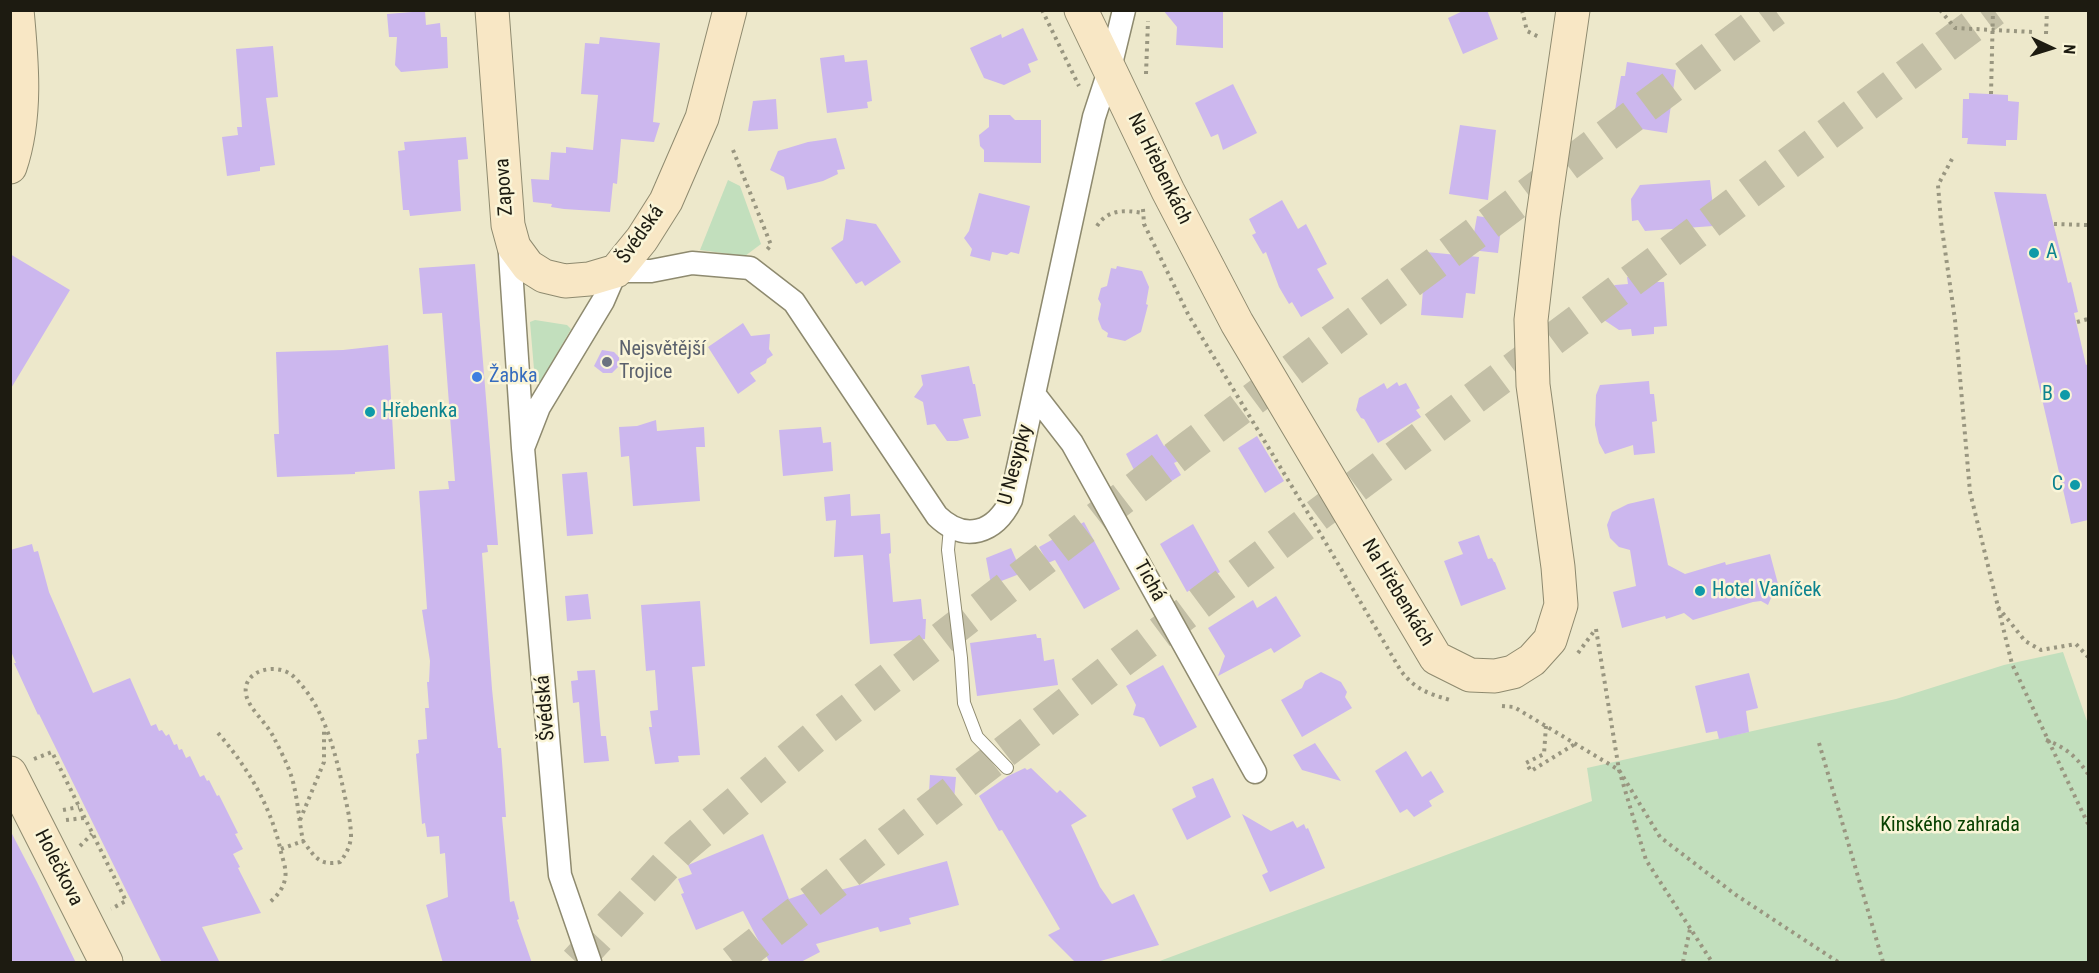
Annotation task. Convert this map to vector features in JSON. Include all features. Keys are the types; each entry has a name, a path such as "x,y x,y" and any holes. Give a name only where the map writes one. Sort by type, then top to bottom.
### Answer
{"street":[{"path":"10,167 19,131 22,81 17,10"},
{"name":"Zapova","path":"492,10 508,225 514,247 528,266 544,276 565,281 589,279 615,271"},
{"name":"Švédská","path":"524,448 539,407 603,301 615,271 642,239 666,201 702,118 730,10"},
{"name":"Na Hřebenkách","path":"1081,10 1168,191 1237,323 1436,658 1470,675 1495,676 1513,672 1532,660 1550,640 1561,605 1558,567 1533,385 1531,320 1543,216 1573,10"},
{"name":"U Nesypky","path":"950,527 972,531 981,530 994,524 1006,511 1011,500 1094,117 1110,68 1124,10"},
{"name":"Švédská","path":"508,225 524,448 560,875 590,963"},
{"path":"615,271 651,271 692,263 750,268 794,302 938,516 950,527"},
{"name":"Tichá","path":"1034,394 1072,443 1255,772"},
{"name":"Holečkova","path":"24,766 105,963"}],"lane":[{"path":"950,527 948,550 964,703 977,737 1007,768"}],"path":[{"path":"1522,10 1527,31 1539,37"},
{"path":"1940,10 1955,28 2032,32"},
{"path":"1991,94 1993,10"},
{"path":"2046,34 2048,10"},
{"path":"1146,74 1149,12"},
{"path":"733,150 771,245 750,268"},
{"path":"1952,159 1938,185 1955,320 1970,492 1995,604 2012,664 2046,740 2088,824"},
{"path":"1095,235 1097,224 1111,212 1127,210 1143,213"},
{"path":"2054,224 2088,225"},
{"path":"2077,322 2088,320"},
{"path":"1995,604 2025,641 2041,650 2076,644 2088,657"},
{"path":"1596,629 1619,771 1646,860 1712,963"},
{"path":"277,668 287,671 302,685 313,701 324,725 340,775 350,820 351,838 348,852 340,862 330,864 319,861 303,841 293,781 271,732 247,698 247,684 252,676 262,670 277,668"},
{"path":"1514,707 1619,771 1660,837 1736,896 1838,963"},
{"path":"299,821 324,762 324,725"},
{"path":"1546,726 1544,754 1526,763 1531,771 1575,744"},
{"path":"218,733 234,752 258,789 271,817 281,849 285,879 283,888 270,902"},
{"path":"2046,740 2064,746 2081,762 2088,774"},
{"path":"1819,743 1883,963"},
{"path":"24,766 52,752 126,901 122,903"},
{"path":"58,800 63,810 79,807"},
{"path":"57,821 84,818"},
{"path":"72,853 92,834"},
{"path":"281,849 303,841"},
{"path":"1683,963 1690,928"}],"green space":[{"path":"728,180 740,186 761,244 745,256 700,250"},
{"path":"535,320 567,325 571,329 540,383 535,381 530,322"},
{"name":"Kinského zahrada","path":"2063,652 2088,724 2088,962 1157,962 1592,801 1587,768 1896,699 2004,665"}],"building":[{"path":"1163,10 1223,10 1223,48 1176,45 1177,27"},
{"path":"1465,10 1487,10 1498,39 1463,54 1448,18"},
{"path":"425,11 426,25 440,23 441,37 447,37 448,68 401,72 395,65 397,37 389,37 387,14"},
{"path":"1023,28 1038,60 1028,64 1031,72 1004,85 984,78 970,48 1001,34 1002,38"},
{"path":"600,37 660,43 653,122 660,123 654,142 621,139 617,184 613,183 610,212 564,209 551,207 552,204 533,202 531,179 549,180 551,152 566,153 566,147 593,150 598,95 581,94 585,43 599,44"},
{"path":"273,46 278,97 266,98 275,165 260,167 260,171 227,176 222,137 238,135 237,127 242,127 236,49"},
{"path":"844,55 845,62 867,60 872,101 867,102 868,108 827,113 820,58"},
{"path":"1627,62 1676,70 1667,133 1617,125 1619,111 1615,110 1621,76 1625,76"},
{"path":"1233,84 1257,133 1223,150 1218,134 1211,137 1195,103"},
{"path":"1969,93 2008,95 2008,101 2019,102 2017,140 2006,140 2006,146 1967,144 1968,138 1962,138 1963,99 1969,99"},
{"path":"776,99 778,129 748,131 753,101"},
{"path":"989,115 1010,115 1015,120 1041,120 1041,163 984,162 984,150 980,146 979,135 989,127"},
{"path":"1460,125 1496,130 1488,200 1449,194"},
{"path":"466,137 468,159 458,160 461,211 410,216 409,210 403,210 398,151 405,150 404,142"},
{"path":"836,138 845,169 837,170 838,174 823,181 787,190 784,177 770,170 778,151 808,142"},
{"path":"1710,180 1713,226 1645,231 1638,220 1632,221 1631,199 1640,185"},
{"path":"1994,192 2046,194 2068,283 2071,282 2078,312 2074,313 2086,365 2088,364 2088,520 2071,524"},
{"path":"979,193 1030,206 1019,254 1011,252 1007,255 992,252 990,261 970,256 972,249 964,238 969,231"},
{"path":"1282,200 1298,229 1306,224 1327,264 1317,269 1334,298 1301,317 1292,302 1289,304 1279,287 1266,252 1263,254 1252,235 1256,233 1249,219"},
{"path":"1477,216 1502,220 1498,253 1471,250"},
{"path":"846,219 876,224 901,262 865,286 862,281 856,284 831,248 843,240"},
{"path":"1426,252 1479,257 1475,294 1466,293 1463,318 1421,315"},
{"path":"10,254 70,290 10,390"},
{"path":"475,264 498,545 487,545 488,552 482,553 492,689 498,748 501,748 506,817 502,817 510,902 514,901 519,919 517,920 532,963 443,963 426,905 448,897 445,853 440,854 439,836 427,837 425,823 422,824 416,754 419,753 418,740 427,739 425,708 429,708 427,682 429,682 430,661 422,610 427,609 419,491 449,489 448,481 455,481 442,313 423,314 419,268"},
{"path":"1117,266 1142,271 1149,287 1146,304 1148,305 1141,332 1125,341 1107,337 1108,333 1102,329 1098,319 1101,304 1098,299 1101,288 1107,286 1111,268 1116,269"},
{"path":"1650,275 1650,282 1664,282 1667,326 1654,327 1654,334 1632,336 1631,329 1619,330 1604,320 1599,305 1604,294 1615,285 1628,284 1627,277"},
{"path":"743,323 751,336 770,334 769,349 773,355 767,359 766,363 750,373 756,381 738,394 708,347"},
{"name":"Hřebenka","path":"388,345 395,469 355,472 355,474 277,477 274,434 279,434 276,352 343,350"},
{"name":"Nejsvětější Trojice","path":"602,350 614,352 619,357 619,366 612,373 603,373 594,366"},
{"path":"969,366 981,416 963,419 969,438 947,441 935,424 927,425 923,402 914,397 923,385 921,375"},
{"path":"1649,381 1650,394 1654,394 1657,421 1652,422 1655,453 1634,455 1633,445 1605,454 1599,443 1595,425 1596,395 1600,385"},
{"path":"1397,382 1399,386 1406,383 1420,408 1416,410 1421,417 1378,443 1356,410 1359,398 1384,383 1387,389"},
{"path":"656,420 657,431 704,427 705,447 696,447 700,501 633,506 629,456 621,457 619,427 637,426"},
{"path":"821,427 823,443 831,442 833,471 783,476 779,430"},
{"path":"1157,434 1164,446 1170,443 1180,460 1174,463 1181,475 1150,495 1139,480 1126,454"},
{"path":"1257,436 1284,481 1265,493 1238,448"},
{"path":"587,472 593,534 567,536 562,474"},
{"path":"850,494 851,516 880,514 881,534 890,533 891,553 889,554 893,602 921,599 923,619 926,619 925,639 870,644 863,555 834,557 836,520 826,521 824,497"},
{"name":"Hotel Vaníček","path":"1654,498 1668,565 1685,574 1725,562 1726,565 1770,554 1781,595 1771,598 1768,605 1761,601 1753,602 1693,620 1684,613 1622,628 1613,592 1636,586 1630,550 1619,547 1610,538 1607,525 1612,512 1628,504"},
{"path":"1084,522 1120,589 1084,609 1055,560 1048,563 1039,547"},
{"path":"1193,524 1220,572 1187,592 1160,544"},
{"path":"1479,535 1488,559 1492,558 1495,562 1506,589 1461,606 1444,561 1463,554 1458,542"},
{"path":"32,544 34,552 38,551 49,592 93,693 130,678 151,726 156,724 159,731 162,730 166,736 169,734 174,745 177,744 179,750 182,749 186,758 190,756 200,777 204,775 217,796 219,795 238,833 235,834 243,849 233,854 261,913 202,927 220,963 162,963 14,663 16,663 10,649 10,550"},
{"path":"1011,548 1022,573 991,585 986,558"},
{"path":"588,594 591,619 567,621 565,596"},
{"path":"1276,596 1301,636 1274,653 1271,648 1218,676 1225,656 1208,628 1253,600 1257,608"},
{"path":"700,601 705,666 692,667 700,755 678,756 679,762 655,764 649,727 652,727 650,711 658,710 655,670 646,671 641,605"},
{"path":"1036,634 1037,638 1041,638 1044,661 1054,659 1058,685 977,696 970,643"},
{"path":"1163,665 1197,727 1160,747 1144,718 1133,715 1136,705 1126,686"},
{"path":"595,670 601,736 606,736 609,761 584,763 579,702 573,703 571,681 578,680 577,671"},
{"path":"1321,672 1341,682 1347,692 1345,697 1352,708 1302,737 1281,700 1302,688 1305,681"},
{"path":"1749,673 1758,708 1746,711 1749,732 1719,739 1717,731 1706,733 1695,686"},
{"path":"1315,743 1341,781 1302,770 1293,755"},
{"path":"1406,751 1422,777 1431,771 1444,792 1429,801 1432,806 1414,817 1407,809 1400,813 1375,771"},
{"path":"1025,768 1027,770 1031,768 1057,793 1060,790 1087,816 1071,825 1100,887 1112,904 1134,894 1159,945 1093,963 1076,963 1048,935 1060,929 1002,830 999,831 979,796 1008,776"},
{"path":"930,775 956,777 953,812 928,810"},
{"path":"1213,778 1231,817 1187,840 1172,809 1196,797 1192,787"},
{"path":"1242,814 1271,831 1293,821 1297,828 1304,824 1306,829 1308,828 1325,868 1270,892 1262,875 1268,872"},
{"path":"10,830 37,882 76,963 10,963"},
{"path":"763,834 789,899 820,888 822,895 947,861 959,905 909,918 911,924 880,932 878,927 816,944 820,952 799,963 770,963 743,911 696,930 681,894 684,893 678,879 692,874 688,865"}],"tunnel":[{"path":"576,962 681,849 823,730 1189,447 1775,10"},
{"path":"733,962 1110,670 1994,10"}],"place":[{"name":"A","path":"2034,253"},
{"name":"Nejsvětější Trojice","path":"607,362"},
{"name":"Žabka","path":"477,377"},
{"name":"B","path":"2065,395"},
{"name":"Hřebenka","path":"370,412"},
{"name":"C","path":"2075,485"},
{"name":"Hotel Vaníček","path":"1700,591"}]}
